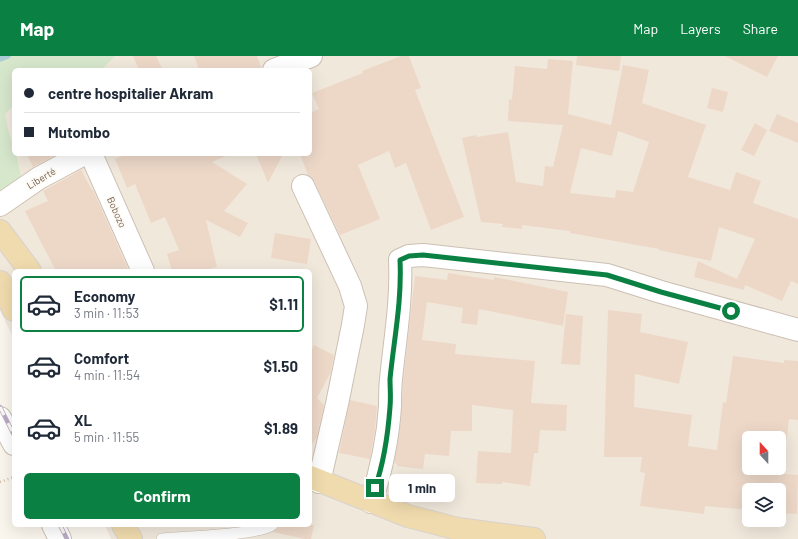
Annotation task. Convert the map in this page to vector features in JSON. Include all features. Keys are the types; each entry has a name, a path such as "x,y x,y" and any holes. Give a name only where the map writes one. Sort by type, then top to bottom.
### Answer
{"main road":[{"path":"0,231 28,269"},
{"path":"0,282 12,306"},
{"path":"315,479 408,516 458,529 534,539"},
{"path":"124,527 131,539"}],"street":[{"path":"279,68 311,56"},
{"name":"Liberté","path":"0,205 39,178 80,156"},
{"name":"Bobozo","path":"92,156 142,269"},
{"path":"303,186 350,286 356,306 337,404 315,479"},
{"path":"371,502 380,475 387,434 390,407 390,381 401,285 400,260 409,256 423,255 607,275 661,292 798,330"},
{"path":"0,418 12,440"},
{"path":"54,527 60,539"}],"lane":[{"path":"162,539 254,531 269,527"}],"path":[{"path":"0,482 12,478"}],"shaded area":[{"path":"7,56 798,56 798,539 111,539 106,527 312,527 312,269 12,269 12,335 0,311 0,59"}],"green space":[{"path":"0,56 115,56 103,68 12,68 12,107 5,114 12,142 12,156 16,156 22,181 2,194 0,190"}],"building":[{"path":"133,56 156,56 162,68 138,68"},
{"path":"194,56 257,56 261,68 198,68"},
{"path":"401,56 409,56 421,88 415,90 464,217 431,230 406,163 395,168 389,151 358,165 380,219 340,235 314,181 308,175 301,156 312,156 312,112 319,109 312,93 363,73 362,71"},
{"path":"577,56 621,56 619,71 576,65"},
{"path":"725,56 778,56 767,77"},
{"path":"548,59 573,61 568,114 611,125 623,65 649,70 642,103 706,125 688,177 730,190 736,172 761,181 753,203 798,219 798,284 791,281 782,301 745,285 744,290 694,277 698,261 737,279 755,239 719,227 711,261 659,249 570,233 570,231 522,225 522,229 502,227 503,224 481,222 462,138 508,132 516,182 543,186 545,166 553,167 563,125 508,121 509,99 512,100 515,66 547,69","holes":["618,131 649,142 633,192 616,190 615,198 570,193 581,148 612,156"]},
{"path":"712,88 728,92 723,112 707,108"},
{"path":"777,114 798,123 798,143 769,131"},
{"path":"755,123 767,130 754,156 741,150"},
{"path":"28,156 54,156 33,167"},
{"path":"122,156 226,156 212,162 247,184 224,211 248,223 240,237 206,220 217,267 209,269 171,269 167,254 179,250 165,217 151,223 135,184 127,188 115,159"},
{"path":"257,156 282,156 268,183"},
{"path":"81,170 93,190 128,269 55,269 25,211 48,201 43,191"},
{"path":"275,233 311,239 307,264 271,258"},
{"path":"448,273 494,280 494,277 568,292 563,326 479,309 477,325 461,323 463,308 427,302 422,340 456,344 455,354 535,361 531,403 567,405 566,431 540,430 538,453 534,453 530,486 502,482 502,484 476,483 478,451 511,453 513,410 472,405 472,431 451,431 449,456 425,454 423,469 397,466 397,464 394,463 401,420 403,383 415,276 447,280"},
{"path":"608,310 642,314 640,332 688,342 679,384 635,374 634,407 692,415 688,446 717,450 723,402 726,403 733,356 784,363 784,360 798,361 798,420 789,419 787,438 786,431 742,431 742,475 798,475 797,514 786,513 786,483 742,483 742,509 705,506 704,514 640,506 645,473 640,472 642,457 604,457"},
{"path":"566,314 583,316 580,365 561,364"},
{"path":"314,345 334,355 330,374 317,398 324,405 317,437 312,444 312,350"},
{"path":"350,400 377,406 370,459 339,453"},
{"path":"312,525 314,525 311,539 273,532 278,527 312,527"}],"waterway":[{"path":"0,59 8,56"}],"railway":[{"path":"0,407 12,431"},
{"path":"61,527 67,539"}],"route":[{"path":"375,488 380,475 385,448 390,407 390,381 401,285 400,260 409,256 423,255 545,267 607,275 661,292 731,311"}]}
